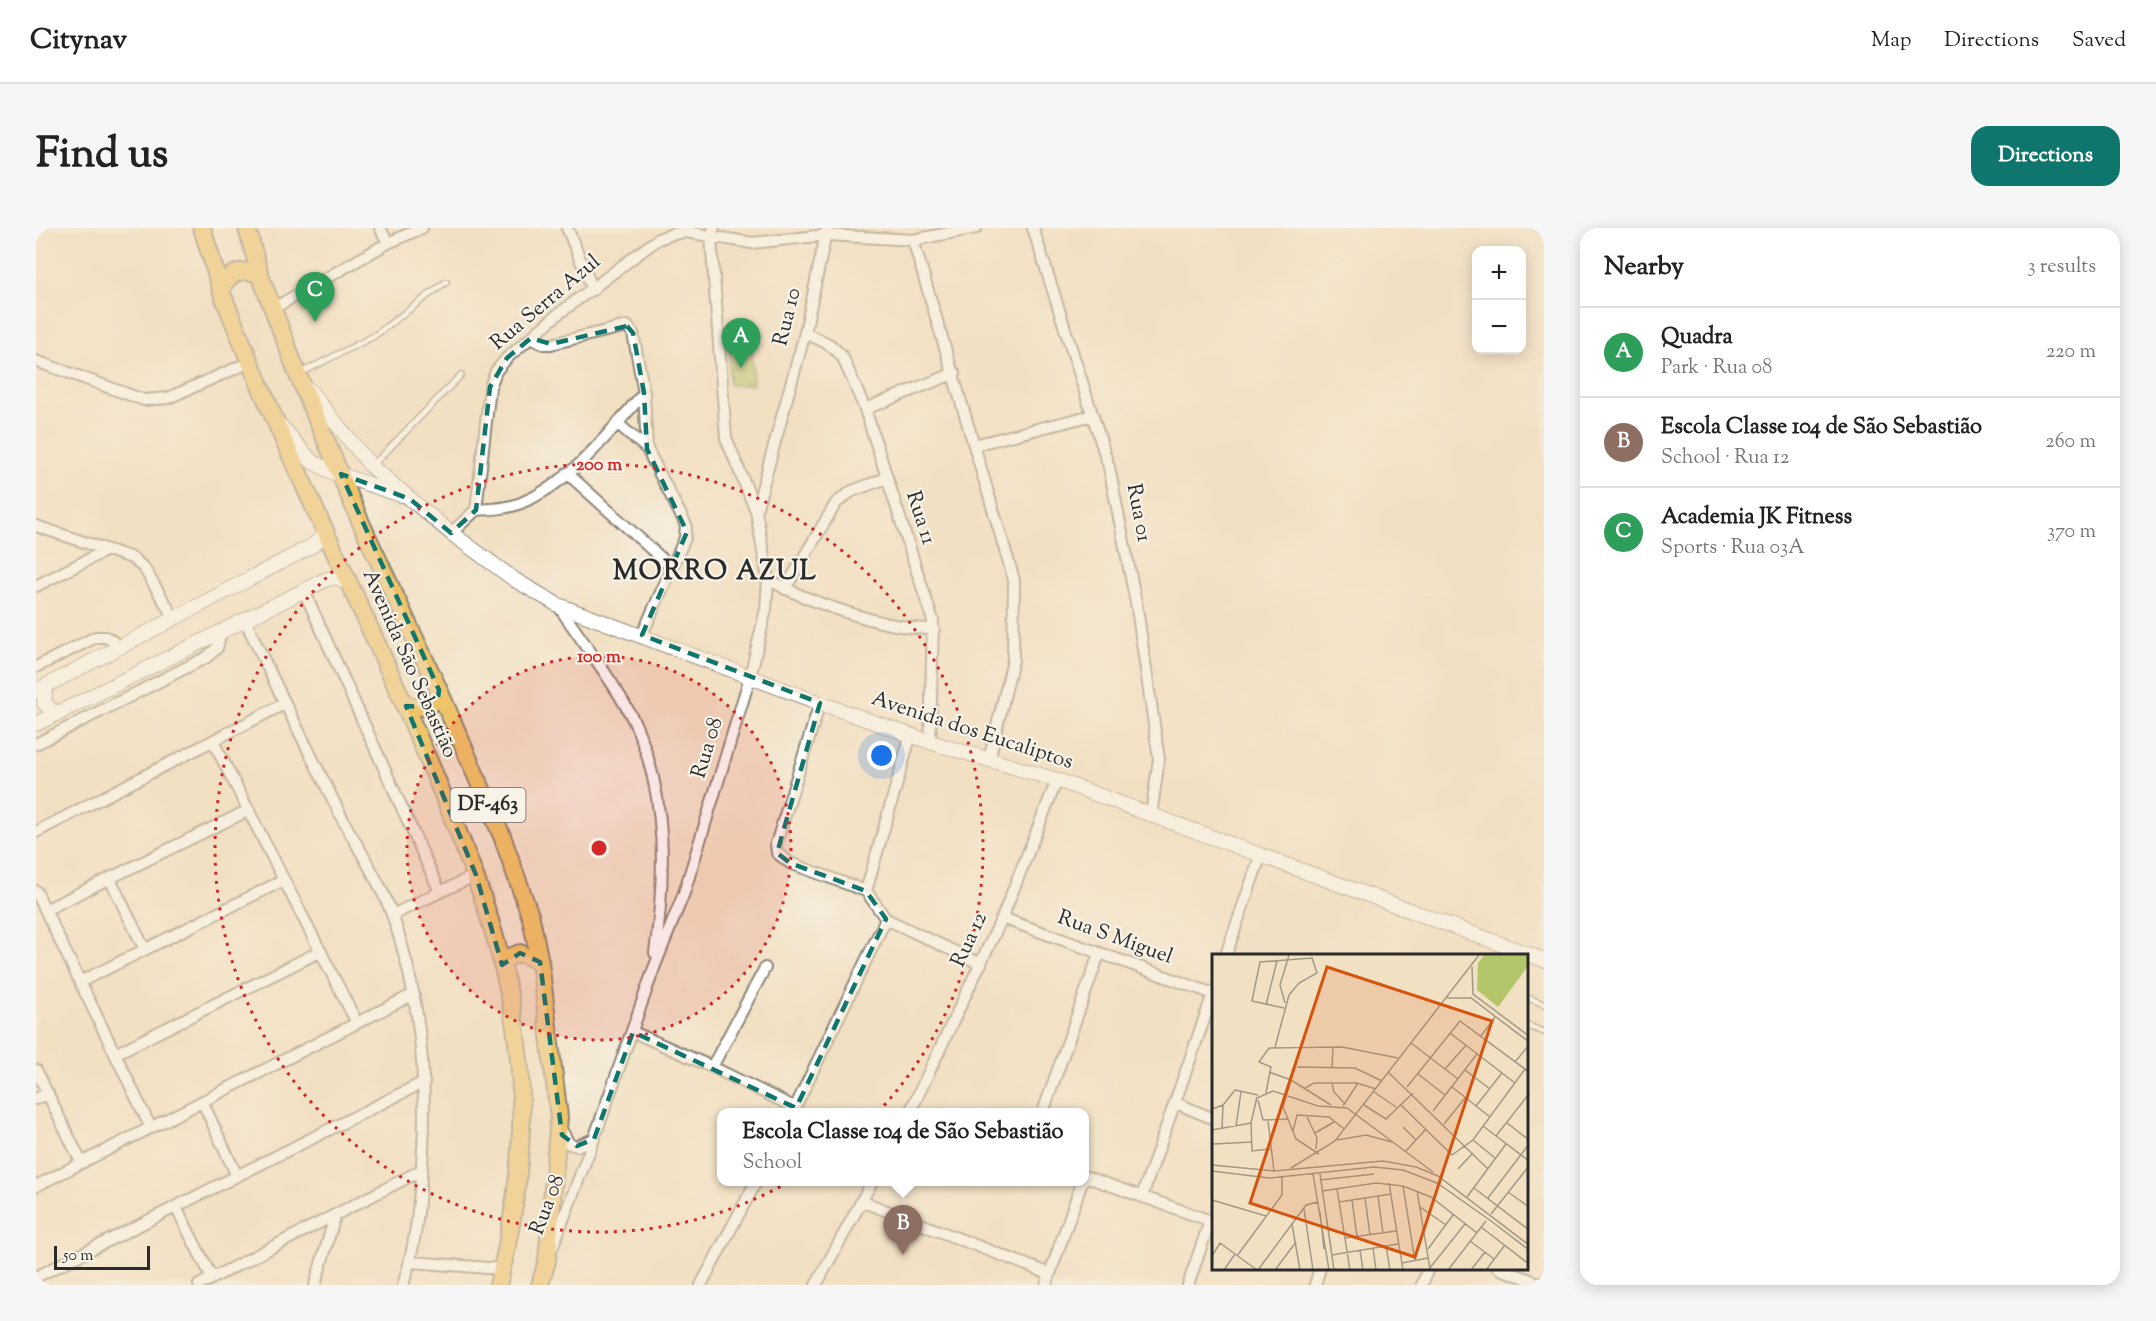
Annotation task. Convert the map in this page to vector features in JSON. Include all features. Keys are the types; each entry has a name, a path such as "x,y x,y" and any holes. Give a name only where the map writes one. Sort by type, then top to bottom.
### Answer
{"main road":[{"name":"Avenida São Sebastião","path":"202,228 221,289 274,421 406,706 476,875 502,965 518,1050 522,1116 515,1186 500,1277"},
{"name":"Avenida São Sebastião","path":"247,228 260,275 299,376 398,604 439,690 516,871 531,918 540,962 559,1117 547,1261 540,1285"},
{"path":"221,289 228,278 238,271 250,271 260,275"},
{"path":"406,706 427,707 438,698 439,690"},
{"path":"502,965 507,958 520,953 540,962"}],"street":[{"path":"380,228 388,243"},
{"path":"272,309 388,243 423,228"},
{"path":"567,228 593,290"},
{"path":"827,231 914,240 976,228"},
{"name":"Rua 01","path":"1033,228 1109,467 1137,608 1159,759 1151,815"},
{"name":"Rua Serra Azul","path":"476,510 490,387 496,371 507,358 557,315 658,239 686,232 713,233 752,243 785,240 827,231"},
{"name":"Rua 10","path":"756,512 805,333 827,231"},
{"name":"Rua 08","path":"547,1261 594,1139 654,968 684,893 750,677 766,609 768,579 756,512 726,438 713,233"},
{"path":"914,240 955,373 1014,580 1016,615 1013,660 989,760"},
{"path":"531,338 543,344 551,344 627,326 633,333 644,393 647,449"},
{"name":"Rua 11","path":"805,333 829,344 842,356 865,409 934,628 930,742"},
{"path":"36,361 144,400 168,398 250,363"},
{"path":"865,409 955,373"},
{"name":"Avenida São Sebastião","path":"299,376 371,466 410,499"},
{"path":"451,533 476,510 521,503 567,473 590,455 644,393"},
{"path":"974,445 1093,415"},
{"name":"Avenida São Sebastião","path":"274,421 311,461 410,499"},
{"path":"617,423 647,449 687,525 684,538 642,635"},
{"path":"567,473 671,567"},
{"path":"785,589 836,503 852,491 887,478"},
{"name":"Avenida dos Eucaliptos","path":"410,499 451,533 515,579 558,605 820,704 930,742 1057,780 1504,951"},
{"path":"36,526 138,562 174,618"},
{"path":"60,713 53,711 45,703 41,688 312,546 325,535"},
{"path":"36,586 107,550"},
{"path":"36,724 333,578 349,584"},
{"path":"768,579 785,589 825,604 922,629 934,628"},
{"path":"304,591 440,892"},
{"path":"558,605 637,728 651,770 660,813 663,889 654,968"},
{"path":"245,620 284,704 392,915 414,994 424,1082 422,1170 411,1262 403,1285"},
{"path":"36,744 207,657 217,648 221,632"},
{"path":"36,668 96,637 105,637 120,646"},
{"path":"36,832 284,704"},
{"path":"820,704 776,844 777,853 790,863 866,891 886,919 981,964"},
{"path":"866,891 911,734"},
{"path":"213,741 357,1023"},
{"name":"Rua 12","path":"914,1108 1002,918 1057,780"},
{"path":"45,910 249,810"},
{"path":"1226,954 1260,857"},
{"path":"392,915 476,875"},
{"path":"110,879 145,950"},
{"path":"80,982 284,880"},
{"path":"663,889 684,893"},
{"path":"36,891 150,1126"},
{"name":"Rua S Miguel","path":"1002,918 1212,992"},
{"path":"795,1108 886,919"},
{"path":"115,1054 321,951"},
{"path":"1045,1108 1099,954"},
{"name":"Avenida dos Eucaliptos","path":"1529,957 1544,960"},
{"path":"712,1067 765,968"},
{"path":"36,1186 150,1126 414,994"},
{"path":"1142,1196 1212,999"},
{"path":"633,1032 712,1067 790,1108"},
{"path":"36,1070 81,1162"},
{"path":"36,1277 424,1082"},
{"path":"36,1099 48,1093"},
{"path":"202,1101 237,1176"},
{"path":"1176,1103 1212,1118"},
{"path":"559,1117 562,1135 568,1144 577,1146 594,1139"},
{"path":"199,1285 422,1170"},
{"path":"1089,1178 1212,1221 1188,1285"},
{"path":"701,1285 754,1186"},
{"path":"816,1285 870,1186"},
{"path":"861,1201 1048,1280 1081,1186"},
{"path":"176,1207 212,1278"},
{"path":"315,1285 335,1216"},
{"path":"411,1262 500,1277"},
{"path":"1315,1285 1320,1270"},
{"path":"1422,1285 1428,1270"},
{"path":"1501,1270 1544,1285"}],"lane":[{"path":"299,376 368,340 446,282"},
{"path":"371,466 461,375"},
{"path":"1529,999 1544,1004"},
{"path":"1529,1027 1544,1032"}],"highlighted area":[{"path":"627,326 633,333 644,393 647,449 687,532 642,635 820,703 777,853 790,863 866,891 886,919 796,1108 633,1032 594,1139 577,1146 562,1135 540,962 520,953 502,965 476,875 406,706 427,707 438,698 439,690 341,474 410,499 451,533 476,510 490,387 507,358 531,338 551,344"}],"green space":[{"path":"729,350 752,350 753,385 729,385"}],"place":[{"name":"Academia JK Fitness","path":"315,322"},
{"name":"Quadra","path":"741,368"},
{"name":"Escola Classe 104 de São Sebastião","path":"903,1255"}],"district":[{"name":"MORRO AZUL","path":"715,572"}]}
